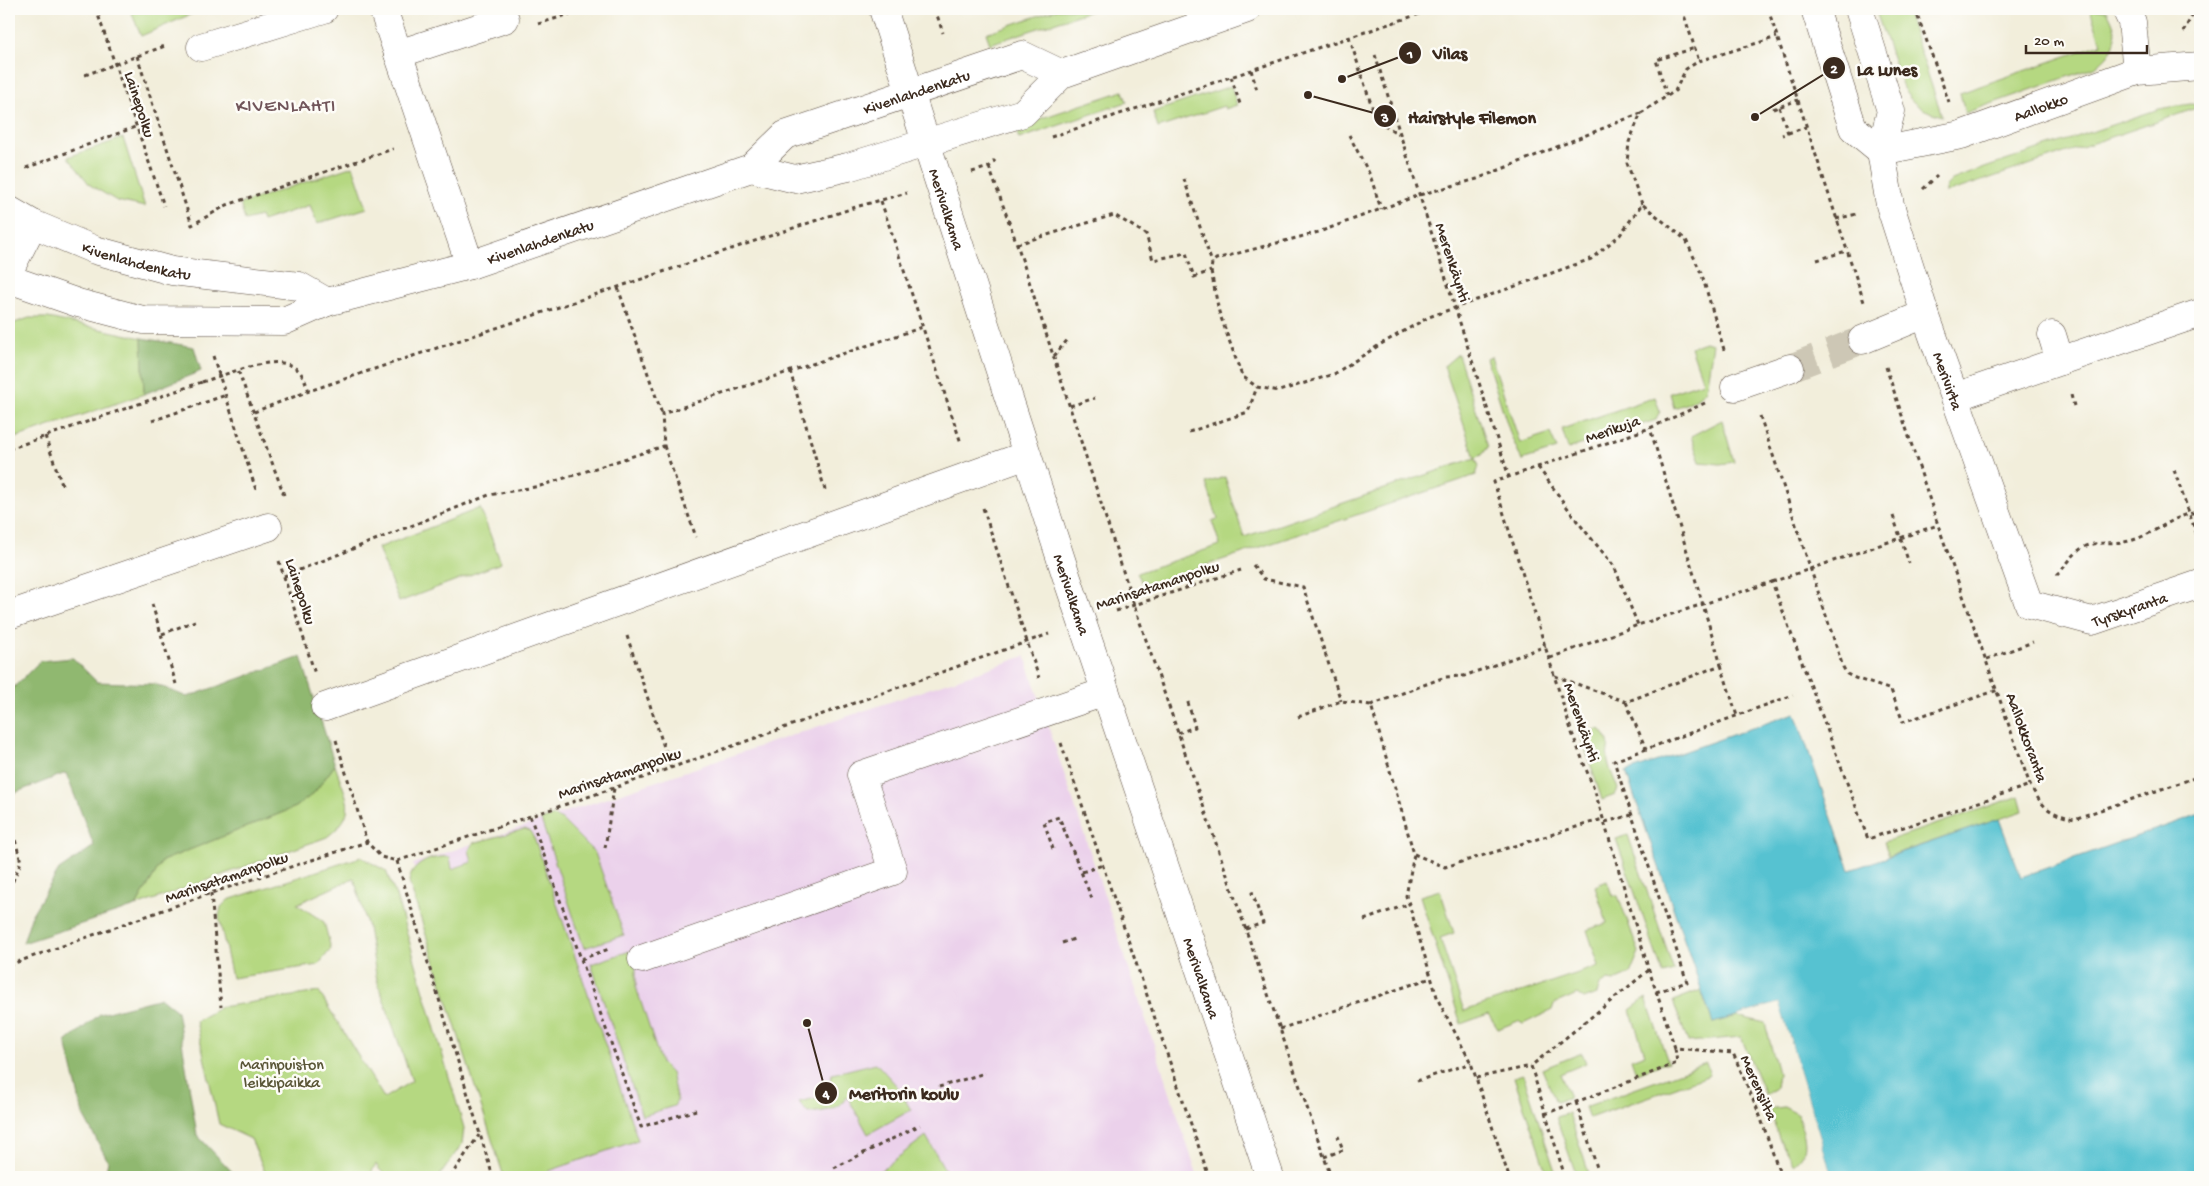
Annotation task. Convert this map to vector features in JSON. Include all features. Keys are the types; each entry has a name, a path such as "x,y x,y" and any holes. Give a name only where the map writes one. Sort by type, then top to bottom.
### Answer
{"street":[{"path":"201,47 324,9"},
{"path":"383,9 470,266"},
{"name":"Merivalkama","path":"883,9 1081,622 1270,1177"},
{"path":"751,168 796,179 848,167 1023,113 1062,74 1248,9"},
{"path":"1815,9 1853,128 1881,151"},
{"name":"Merivirta","path":"1860,9 1891,110 1881,151 1890,205 1925,314 2029,604"},
{"path":"2126,9 2132,22 2137,71"},
{"path":"398,54 505,19"},
{"name":"Kivenlahdenkatu","path":"9,279 78,302 142,320 284,321 327,302 470,266 751,168 784,135 1022,56 1062,74"},
{"name":"Aallokko","path":"1881,151 1961,135 2137,71 2200,66"},
{"name":"Kivenlahdenkatu","path":"9,210 33,224 95,250 172,271 299,286 327,302"},
{"path":"9,271 33,224"},
{"path":"1955,397 2200,313"},
{"path":"1862,340 1925,314"},
{"path":"2052,335 2060,361"},
{"path":"1734,387 1790,368"},
{"path":"325,707 1027,455"},
{"path":"9,615 142,570 267,524"},
{"name":"Tyrskyranta","path":"2029,604 2092,621 2200,584"},
{"path":"642,959 894,871 861,775 1105,692"}],"path":[{"name":"Lainepolku","path":"96,9 135,127 164,206"},
{"path":"505,19 541,24 586,9"},
{"path":"935,9 943,33"},
{"path":"1045,139 1434,9"},
{"path":"1682,9 1699,61"},
{"path":"1915,9 1951,106"},
{"path":"2182,33 2196,9"},
{"path":"1349,37 1376,119 1399,134"},
{"path":"1212,263 1216,259 1319,232 1419,195 1477,179 1641,113 1675,92 1686,69 1699,61 1777,37"},
{"path":"1667,96 1656,60 1695,48"},
{"name":"Merenkäynti","path":"1375,55 1509,477"},
{"path":"85,75 137,56 192,224 227,205 427,138"},
{"path":"1251,70 1257,90"},
{"path":"1231,77 1240,104"},
{"path":"9,100 15,97"},
{"path":"1773,109 1798,100"},
{"path":"1779,107 1788,133"},
{"path":"1641,113 1629,142 1627,163 1642,204 1686,240 1702,275 1734,387"},
{"path":"26,168 135,127"},
{"path":"1782,135 1806,127"},
{"path":"1349,135 1370,175 1381,209"},
{"path":"977,170 989,166 1000,154"},
{"path":"989,166 1054,356 1134,605 1331,1177"},
{"path":"1184,179 1212,263 1211,271 1219,312 1242,376 1257,387 1279,391 1334,374 1381,344 1429,318 1544,278 1591,259 1620,235 1642,204"},
{"path":"254,412 309,391 859,206 894,197"},
{"path":"881,201 1026,642 1209,1177"},
{"path":"1017,244 1114,215 1146,234 1154,260 1186,253 1194,278 1211,271"},
{"path":"1817,260 1846,251"},
{"path":"618,288 662,414 664,446 707,570"},
{"path":"662,414 923,328"},
{"path":"1054,356 1069,338"},
{"name":"Lainepolku","path":"211,348 367,842"},
{"path":"9,449 238,370 273,362 289,365 301,373 309,391"},
{"path":"238,370 290,512 267,524"},
{"path":"790,371 835,524"},
{"path":"1189,432 1248,412 1257,387"},
{"name":"Merikuja","path":"1494,482 1650,428 1716,398 1734,387"},
{"path":"152,421 226,395"},
{"path":"1070,406 1095,398"},
{"path":"1650,428 1737,716"},
{"path":"1765,430 1809,570 1847,674 1891,690 1902,722 1998,690"},
{"path":"45,436 62,485"},
{"path":"284,576 489,495 540,486 664,446"},
{"path":"1538,467 1577,521 1614,566 1638,626"},
{"path":"2174,470 2200,544"},
{"name":"Merenkäynti","path":"1494,482 1555,676 1604,820 1649,970"},
{"path":"2029,604 2082,548 2098,543 2132,540 2189,513 2200,512"},
{"path":"1893,516 1910,563"},
{"path":"1550,658 1638,626 1938,525"},
{"path":"1253,565 1264,579 1303,587 1341,701"},
{"path":"142,570 176,684"},
{"name":"Marinsatamanpolku","path":"397,861 614,788 1081,622 1241,570"},
{"path":"1772,582 1868,839 2030,785"},
{"path":"615,602 671,768"},
{"path":"162,634 195,622"},
{"path":"1298,717 1341,701 1371,705 1445,677 1464,676 1546,646"},
{"name":"Aallokkoranta","path":"1987,659 2030,785 2041,804 2054,814 2074,819 2200,776"},
{"path":"1555,676 1626,702 1721,665"},
{"path":"1656,992 1687,982 1614,761 1793,695"},
{"path":"1178,733 1195,728 1185,699 1187,699"},
{"path":"1626,702 1646,749"},
{"path":"1371,705 1414,854 1406,896 1438,1000 1471,1063 1509,1177"},
{"path":"605,848 614,788"},
{"path":"1414,854 1445,867 1604,820 1632,815"},
{"path":"530,816 640,1127 696,1110"},
{"path":"9,817 21,862 9,890"},
{"path":"1053,849 1044,822 1059,817 1092,899"},
{"path":"367,842 381,857 397,861 493,1177"},
{"name":"Marinsatamanpolku","path":"9,965 211,893 367,842"},
{"path":"1082,872 1102,865"},
{"path":"1246,929 1263,923 1252,893 1256,892"},
{"path":"211,893 220,1007"},
{"path":"1364,920 1409,904"},
{"path":"1062,943 1074,939"},
{"path":"1476,1078 1531,1066 1649,970 1676,1048 1677,1063 1545,1114"},
{"path":"1280,1029 1431,978"},
{"name":"Merensilta","path":"1676,1048 1733,1054 1759,1113 1781,1177"},
{"path":"1417,1081 1471,1063"},
{"path":"1531,1066 1565,1177"},
{"path":"939,1087 984,1073"},
{"path":"1576,1102 1600,1177"},
{"path":"834,1168 920,1125"},
{"path":"450,1177 479,1135"},
{"path":"1324,1157 1343,1150 1338,1136"}],"shaded area":[{"path":"1025,656 1198,1177 520,1177 413,864"}],"green space":[{"path":"130,9 203,9 141,36"},
{"path":"1058,9 1096,9 990,44 986,33"},
{"path":"1875,9 1906,9 1942,116 1919,106 1910,99 1903,88"},
{"path":"2090,9 2107,11 2115,35 2113,48 2095,67 1965,113 1960,93 2101,44"},
{"path":"1231,86 1237,105 1225,109 1224,106 1158,128 1153,112"},
{"path":"1123,91 1127,102 1019,139 1015,127"},
{"path":"2190,104 2200,105 2200,107 1946,193 1946,186 1952,180 1970,173 2159,109"},
{"path":"123,138 145,207 117,201 90,185 68,157"},
{"path":"353,166 367,208 317,224 310,205 262,221 260,216 245,220 240,204"},
{"path":"29,318 48,318 142,338 144,394 9,440 9,325"},
{"path":"142,338 194,347 201,371 144,394"},
{"path":"1705,342 1713,344 1706,390 1696,399 1674,408 1670,393 1703,382 1691,347"},
{"path":"1458,354 1488,447 1482,455 1475,458 1444,366"},
{"path":"1491,356 1520,443 1550,433 1557,449 1522,460 1511,436 1486,358"},
{"path":"1655,397 1660,411 1656,420 1568,449 1562,429"},
{"path":"1722,420 1734,462 1720,464 1700,462 1691,436"},
{"path":"1475,458 1479,466 1476,475 1150,584 1142,582 1137,573 1220,545 1212,521 1218,519 1206,483 1225,477 1244,537"},
{"path":"480,508 501,563 399,602 378,548"},
{"path":"301,657 335,765 314,793 296,807 162,861 136,906 23,943 32,914 59,870 94,846 66,773 9,795 9,692 40,661 73,658 97,682 155,684 187,697"},
{"path":"1600,729 1607,739 1608,762 1618,789 1615,795 1602,800 1580,732"},
{"path":"335,765 348,804 344,820 327,837 136,906 162,861 296,807 314,793"},
{"path":"2019,796 2023,811 1889,856 1884,842"},
{"path":"553,816 562,820 595,853 624,935 584,948 541,820"},
{"path":"525,829 530,831 535,840 638,1140 543,1173 544,1177 504,1177 409,882 414,870 430,859 450,857 452,869 472,862 469,850 473,843"},
{"path":"1628,835 1674,971 1663,974 1616,839"},
{"name":"Marinpuiston leikkipaikka","path":"361,857 386,871 396,896 464,1128 462,1144 439,1177 395,1177 380,1171 376,1164 369,1177 267,1177 251,1139 219,1124 196,1021 221,1007 319,992 384,1098 412,1081 377,980 368,928 354,878 297,904 324,922 331,949 318,965 232,978 219,917 221,907 228,900"},
{"path":"1607,881 1612,895 1618,896 1639,952 1630,974 1614,981 1608,980 1600,985 1597,994 1584,999 1577,994 1554,1004 1552,1010 1523,1024 1518,1021 1498,1029 1488,1014 1461,1024 1420,896 1440,890 1454,933 1440,938 1464,1011 1599,966 1587,930 1607,923 1595,886"},
{"path":"630,951 636,969 636,987 661,1063 671,1073 677,1101 674,1106 642,1116 591,964"},
{"path":"1701,990 1713,1023 1737,1016 1765,1023 1778,1073 1776,1088 1765,1095 1741,1037 1688,1042 1673,1001"},
{"path":"161,998 177,1011 197,1135 237,1177 105,1177 108,1161 83,1115 66,1042 100,1014"},
{"path":"1646,998 1668,1062 1636,1073 1631,1059 1645,1054 1630,1010"},
{"path":"1582,1053 1586,1063 1560,1074 1570,1097 1556,1102 1542,1069"},
{"path":"876,1063 897,1086 911,1110 868,1134 847,1096 840,1105 820,1112 808,1113 799,1102 824,1096 832,1074"},
{"path":"1706,1063 1710,1075 1589,1118 1585,1107"},
{"path":"1523,1074 1557,1177 1548,1177 1514,1077"},
{"path":"1784,1107 1797,1114 1805,1141 1803,1153 1793,1164 1779,1138 1769,1109"},
{"path":"1569,1113 1590,1177 1577,1177 1556,1117"},
{"path":"926,1136 949,1177 867,1177 868,1174 880,1171"}],"water":[{"path":"1795,713 1850,870 1999,819 2021,877 2200,814 2200,1177 1832,1177 1779,1003 1713,1023 1626,772"}],"pier":[{"path":"1779,1003 1832,1177 1829,1177 1777,1006 1741,1017 1737,1016"}],"tunnel":[{"path":"1790,368 1862,340"}],"place":[{"name":"Vilas","path":"1342,79"},
{"name":"Hairstyle Filemon","path":"1308,95"},
{"name":"La Lunes","path":"1755,117"},
{"name":"Meritorin koulu","path":"807,1023"}],"district":[{"name":"KIVENLAHTI","path":"286,104"}]}
